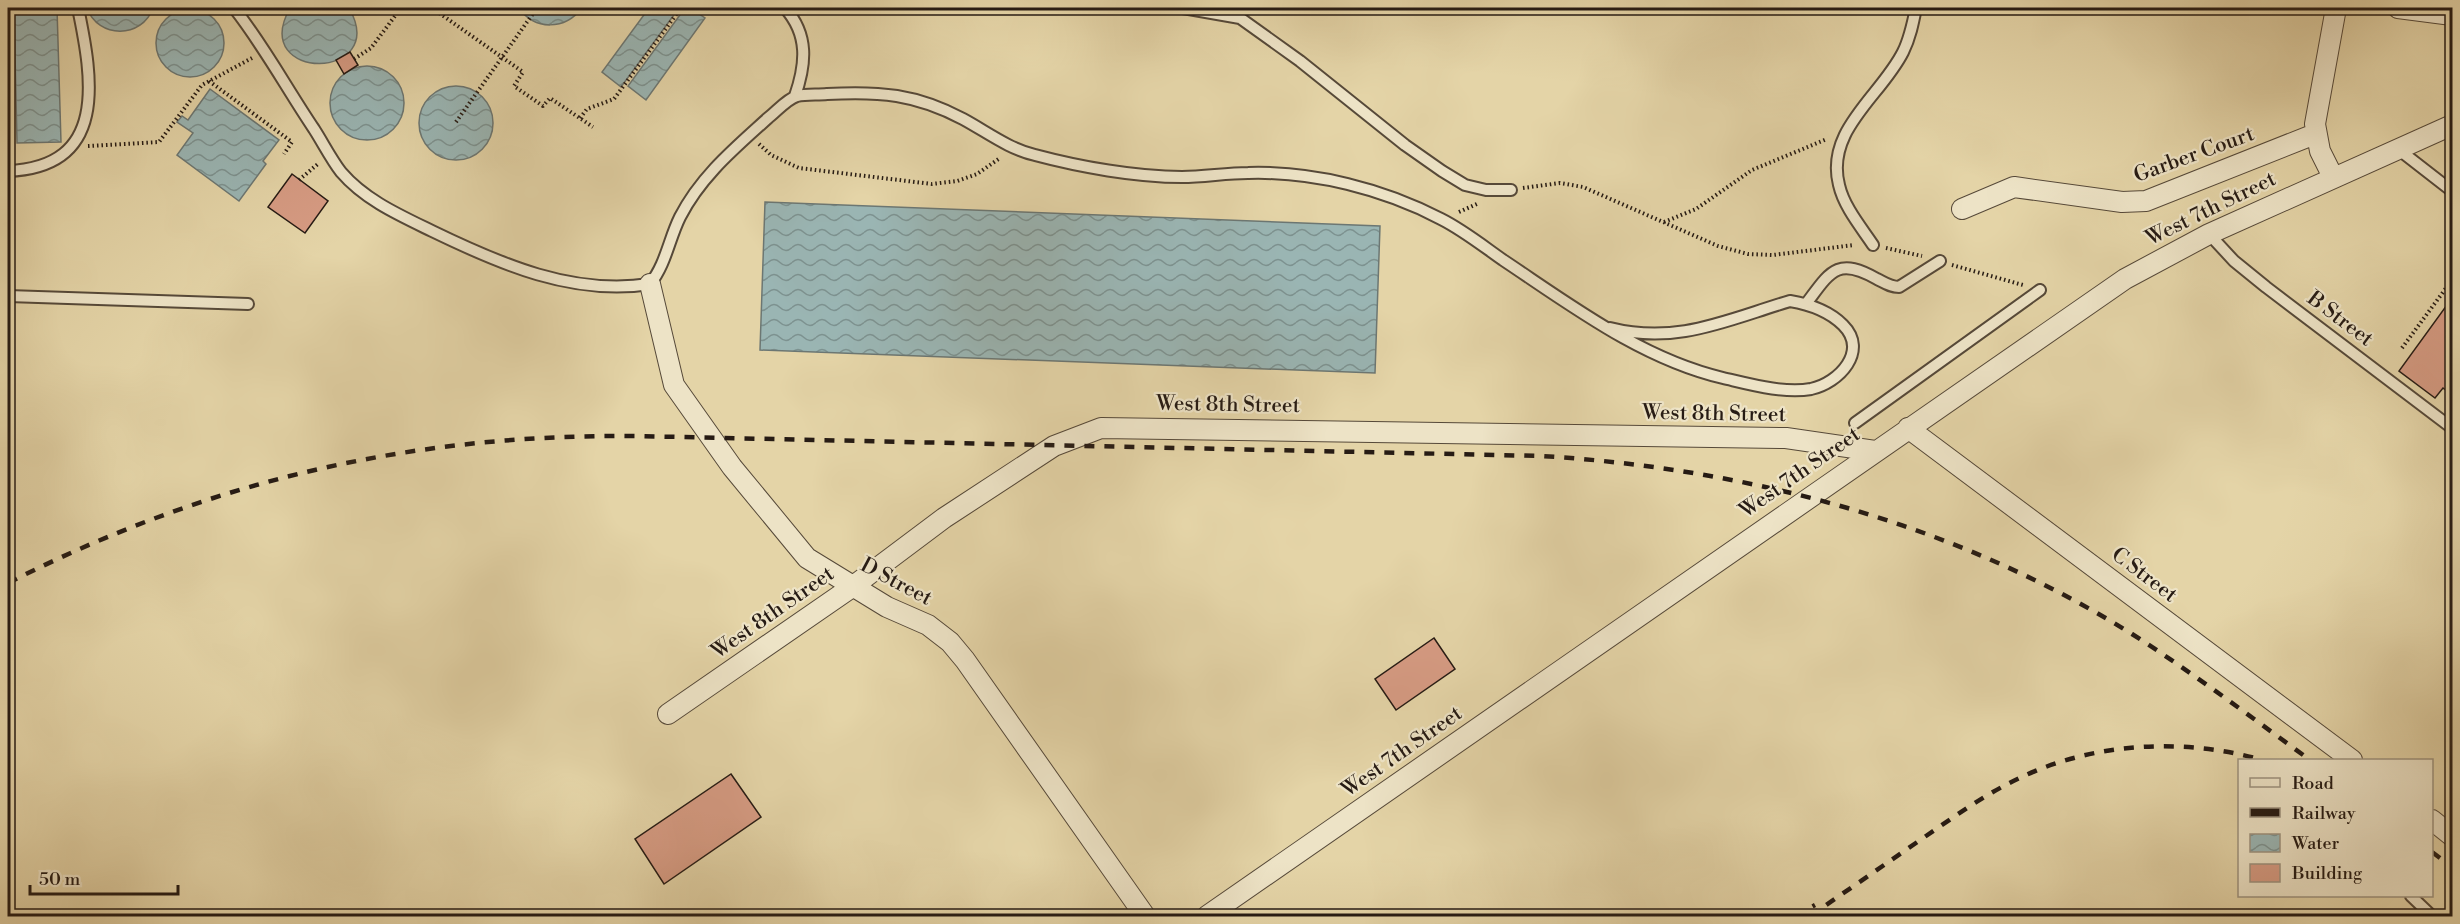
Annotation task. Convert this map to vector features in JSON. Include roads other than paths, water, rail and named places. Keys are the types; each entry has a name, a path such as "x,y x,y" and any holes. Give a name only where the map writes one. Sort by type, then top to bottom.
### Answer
{"street":[{"path":"2333,177 2320,151 2315,134 2316,107 2336,8"},
{"path":"2398,8 2452,15"},
{"name":"West 7th Street","path":"1207,916 2125,279 2209,234 2452,125"},
{"name":"Garber Court","path":"1962,209 2014,187 2122,202 2146,201 2315,134"},
{"name":"D Street","path":"650,284 674,385 732,467 807,558 852,587 928,625 958,651 1145,916"},
{"name":"West 8th Street","path":"668,714 852,587 944,518 1028,462 1054,446 1101,428 1786,438 1875,451"},
{"name":"C Street","path":"1908,428 2351,759"},
{"path":"2433,821 2452,836"}],"lane":[{"path":"8,171 40,168 51,164 72,147 84,124 88,91 86,44 78,8"},
{"path":"234,8 265,51 341,171 359,190 391,211 494,261 558,279 611,287 650,284 665,260 679,219 699,186 720,161 795,96 805,57 798,28 785,8"},
{"path":"1183,8 1240,18 1283,48 1405,145 1442,171 1465,184 1486,190 1510,190"},
{"path":"1873,245 1848,208 1839,186 1836,168 1839,149 1847,130 1903,52 1913,26 1916,8"},
{"path":"795,96 892,93 941,108 1011,147 1034,155 1122,172 1180,177 1249,172 1286,175 1321,179 1376,194 1441,219 1610,328 1660,358 1694,371 1747,383 1808,390 1833,381 1847,369 1852,355 1850,335 1844,326 1806,304 1790,301 1688,332 1663,336 1639,335 1610,328"},
{"path":"2398,149 2452,191"},
{"name":"B Street","path":"2209,234 2234,261 2266,287 2452,428"},
{"path":"1806,304 1834,270 1854,267 1891,287 1899,287 1940,261"},
{"path":"1855,423 2040,290"},
{"path":"8,296 248,304"},
{"path":"2412,897 2432,916"}],"water":[{"path":"8,8 10,8 14,143 8,143"},
{"path":"14,8 57,8 61,142 17,143"},
{"path":"87,8 153,8 140,25 130,30 120,31 110,30 100,25"},
{"path":"290,8 349,8 357,32 352,49 338,60 319,64 301,60 287,50 282,33"},
{"path":"519,8 582,8 567,21 550,25 533,21"},
{"path":"649,8 679,8 621,87 602,72"},
{"path":"685,8 690,8 705,18 646,100 628,86"},
{"path":"190,9 203,11 214,19 222,30 224,43 222,56 214,67 203,75 190,77 177,75 166,67 158,56 156,43 158,30 166,19 177,11"},
{"path":"367,66 381,69 393,77 401,89 404,103 401,117 393,129 381,137 367,140 353,137 341,129 333,117 330,103 333,89 341,77 353,69"},
{"path":"456,86 470,89 482,97 490,109 493,123 490,137 482,149 470,157 456,160 442,157 430,149 422,137 419,123 422,109 430,97 442,89"},
{"path":"210,89 279,140 263,161 266,164 239,201 177,155 193,133 177,122 182,116 188,120"},
{"path":"765,202 1380,226 1375,373 760,350"}],"railway":[{"path":"8,583 83,547 159,517 235,491 312,470 391,455 470,444 552,438 635,436 1542,456 1620,463 1697,474 1773,489 1848,508 1922,532 1994,561 2064,595 2132,634 2309,759"},
{"path":"1810,916 1974,803 2013,781 2054,764 2113,750 2173,746 2203,748 2258,759"},
{"path":"2433,853 2452,867"},
{"path":"1795,916 1815,905"}]}
